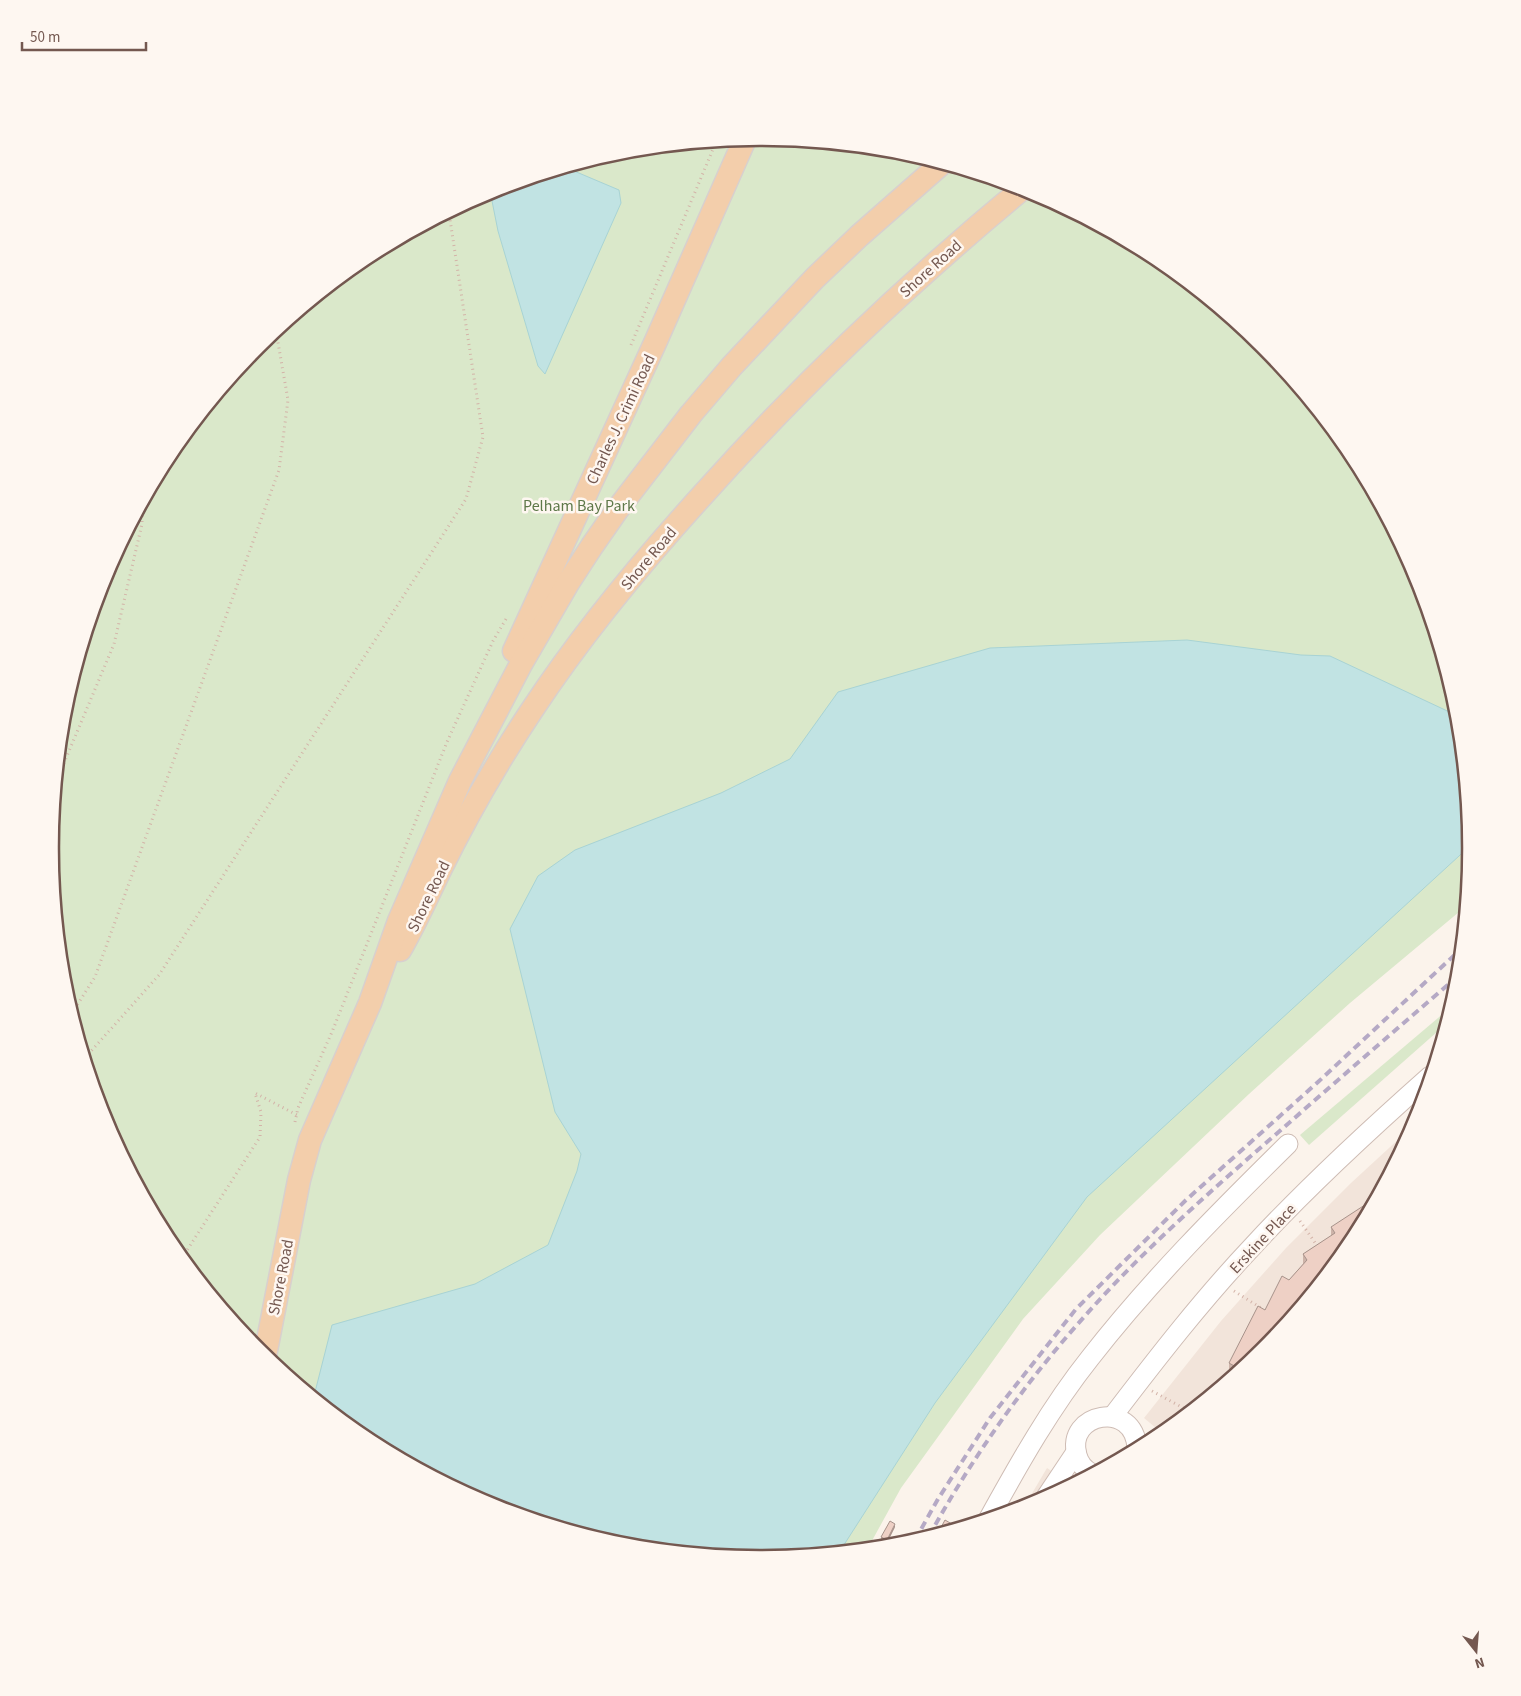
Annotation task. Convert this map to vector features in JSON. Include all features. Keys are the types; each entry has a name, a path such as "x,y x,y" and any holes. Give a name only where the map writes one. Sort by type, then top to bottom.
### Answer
{"main road":[{"name":"Charles J. Crimi Road","path":"460,781 478,727 659,334 742,147"},
{"name":"Shore Road","path":"267,1347 303,1161 320,1114 370,1003 399,921 460,781 521,664 568,583 617,510 691,414 784,310 858,236 935,168"},
{"name":"Shore Road","path":"370,1003 416,923 445,861 499,762 561,667 603,611 682,518 804,387 936,262 1015,194"}],"street":[{"name":"Erskine Place","path":"1112,1416 1220,1283 1290,1206 1352,1145 1421,1084"},
{"path":"994,1510 1052,1410 1089,1358 1144,1292 1288,1144"},
{"path":"1086,1469 1081,1466 1076,1452 1076,1439 1086,1423 1094,1418 1112,1416 1128,1424 1136,1440"},
{"path":"1054,1485 1076,1452"}],"path":[{"path":"90,1053 159,975 466,499 483,437 450,219"},
{"path":"77,1005 95,977 279,470 288,400 277,339"},
{"path":"64,762 114,644 142,518"},
{"path":"187,1251 260,1137 261,1112 255,1093 296,1116"},
{"path":"1290,1206 1320,1250"},
{"path":"1220,1283 1264,1310"},
{"path":"1138,1383 1184,1408"}],"shaded area":[{"path":"1399,1139 1368,1199 1344,1238 1288,1311 1223,1376 1188,1405 1155,1427 1144,1418 1221,1321 1286,1248 1351,1183"},
{"path":"1047,1468 1064,1480 1031,1495"}],"green space":[{"name":"Pelham Bay Park","path":"760,146 852,152 942,170 986,183 1071,219 1111,240 1188,291 1223,320 1288,385 1344,458 1368,497 1409,579 1425,622 1449,711 1456,756 1461,802 1461,894 1459,912 1350,1003 1249,1094 1100,1235 1023,1319 901,1488 872,1540 806,1548 760,1550 705,1547 538,1514 450,1477 410,1456 333,1405 298,1376 233,1311 177,1238 153,1199 112,1117 96,1074 72,985 65,940 60,894 60,802 72,711 83,666 96,622 112,579 131,538 177,458 233,385 298,320 333,291 410,240 450,219 535,183 579,170 669,152 715,148"},
{"path":"1442,1015 1438,1031 1309,1145 1300,1135"}],"water":[{"path":"575,171 619,190 621,203 545,374 538,366 498,231 492,200 535,183"},
{"path":"1187,640 1301,655 1330,656 1449,712 1461,802 1462,853 1087,1197 935,1403 844,1545 760,1550 715,1548 669,1544 579,1526 535,1513 450,1477 410,1456 371,1431 315,1390 332,1325 475,1284 548,1245 577,1171 581,1154 555,1112 510,929 538,876 575,850 721,793 790,759 838,692 990,648"}],"building":[{"path":"1364,1206 1344,1238 1288,1311 1234,1366 1229,1363 1258,1306 1265,1310 1282,1276 1289,1280 1307,1260 1303,1254 1335,1233 1331,1227"},
{"path":"945,1520 951,1523 942,1526"},
{"path":"890,1521 895,1524 888,1538 881,1537"}],"railway":[{"path":"920,1531 938,1499 990,1418 1076,1309 1186,1200 1318,1082 1454,956"},
{"path":"934,1528 963,1478 1000,1422 1062,1342 1107,1292 1155,1243 1205,1197 1449,984"}]}
